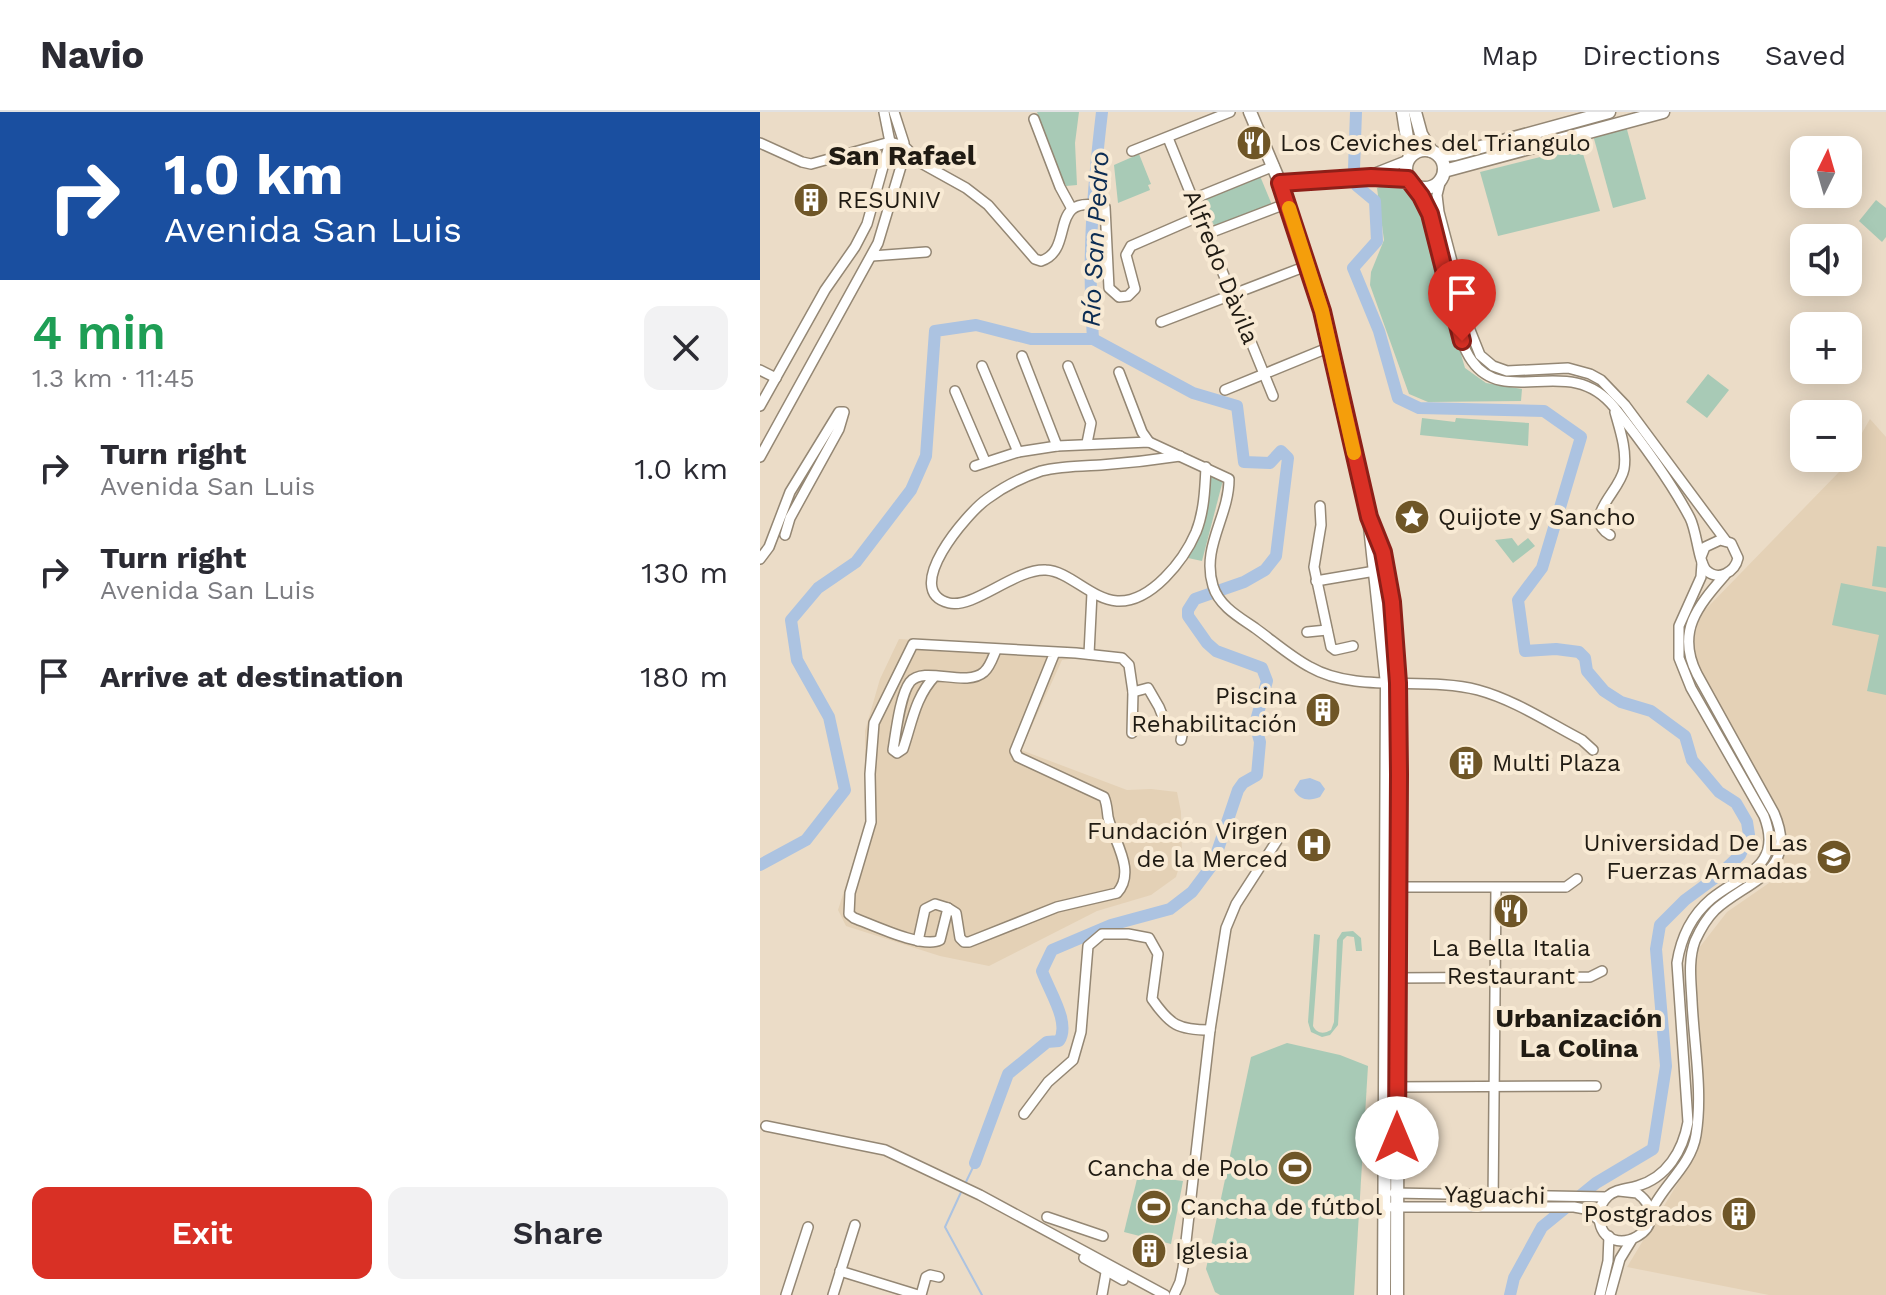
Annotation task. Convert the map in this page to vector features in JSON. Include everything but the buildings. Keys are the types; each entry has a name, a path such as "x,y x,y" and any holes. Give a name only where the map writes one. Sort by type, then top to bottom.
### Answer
{"main road":[{"path":"1403,112 1409,159 1406,173 1410,181 1428,188 1442,175 1509,146 1609,112"},
{"path":"1415,112 1421,134 1435,154 1442,175"},
{"path":"1409,159 1423,150 1435,154 1509,146 1663,112"},
{"path":"1253,113 1309,265 1330,347 1369,517 1391,665"},
{"path":"1369,517 1387,569 1392,684 1392,1087 1384,1295"},
{"path":"1390,1200 1397,1295"}],"street":[{"path":"760,406 825,290 860,238 872,209 890,142 884,112"},
{"path":"760,457 872,256 883,228 904,146 903,133 894,112"},
{"path":"1132,151 1230,112"},
{"path":"1034,119 1060,187 1072,209"},
{"name":"Alfredo Dàvila","path":"1168,138 1273,396"},
{"path":"760,143 811,164 890,142 904,146 921,163 966,188 988,205 1035,259 1041,261 1053,255 1063,221 1072,209 1084,204 1103,206 1106,210 1109,288 1111,293 1124,298 1135,289 1126,255 1131,246 1200,216"},
{"path":"1361,178 1409,159"},
{"path":"1193,199 1274,166"},
{"path":"1442,175 1437,202 1462,341 1471,360 1482,372 1505,382 1572,381 1601,394 1613,406 1682,504 1697,535 1702,560 1701,577 1679,626 1679,658 1691,688 1768,826 1768,846 1757,869 1713,897 1692,919 1680,945 1677,963 1688,1122 1686,1134 1676,1156 1656,1178 1606,1197 1601,1204 1599,1220 1609,1236 1608,1261 1600,1295"},
{"path":"1280,183 1361,178 1410,181 1430,214 1474,344 1488,363 1507,371 1576,369 1601,380 1625,405 1726,541 1734,547 1738,558 1734,568 1706,597 1691,622 1688,654 1774,813 1779,829 1779,846 1768,871 1751,887 1717,908 1695,941 1690,972 1698,1114 1696,1139 1686,1160 1650,1214"},
{"path":"1207,234 1288,203"},
{"path":"872,256 926,252"},
{"path":"1161,322 1309,265"},
{"path":"1225,390 1330,347"},
{"path":"1022,356 1057,446"},
{"path":"982,366 1018,452"},
{"path":"1068,366 1091,423 1087,443"},
{"path":"760,370 776,378"},
{"path":"1119,372 1142,432 1149,442"},
{"path":"955,391 985,461"},
{"path":"1610,535 1600,529 1598,522 1602,509 1621,480 1625,466 1624,445 1613,406"},
{"path":"760,559 769,547 790,492 839,412 844,412 839,429 790,518 785,535"},
{"path":"975,466 1018,452 1087,443 1149,442 1183,456 1229,479 1226,506 1209,559 1213,587 1220,600 1311,669 1361,682 1446,684 1499,696 1582,740 1593,750"},
{"path":"1183,456 1041,471 1009,486 973,512 936,560 929,583 938,597 946,602 958,603 1028,572 1050,570 1092,593 1119,601 1139,597 1163,578 1186,551 1201,515 1206,467"},
{"path":"1320,506 1321,525 1314,567 1327,630 1332,650 1353,646"},
{"path":"1702,560 1709,543 1726,541"},
{"path":"1702,560 1709,572 1725,575"},
{"path":"1316,581 1375,571"},
{"path":"1089,654 1092,593"},
{"path":"1307,632 1327,630"},
{"path":"948,908 940,940 932,944 854,918 848,911 850,893 871,822 870,774 874,723 913,644 1122,658 1129,665 1133,692 1132,733"},
{"path":"935,676 916,706 901,753 895,752 897,723 909,684 920,676 935,676 971,678 979,675 988,668 996,650"},
{"path":"918,941 925,909 935,904 956,913 960,938 969,942 1057,907 1117,893 1121,889 1124,874 1122,849 1108,817 1104,797 1018,757 1015,751 1055,652"},
{"path":"1133,692 1148,688 1167,727 1184,726 1181,740"},
{"path":"1174,1295 1183,1268 1210,1030 1226,928 1236,904 1278,839"},
{"path":"1392,887 1566,887 1577,879"},
{"path":"1493,1206 1496,888"},
{"path":"1024,1114 1048,1082 1073,1060 1081,1032 1088,946 1102,934 1149,938 1158,954 1152,999 1170,1022 1181,1029 1210,1030"},
{"path":"1391,978 1590,977 1602,971"},
{"path":"1392,1087 1596,1086"},
{"path":"766,1126 885,1150 978,1195 1154,1295"},
{"path":"1609,1236 1623,1242 1631,1241 1643,1234 1650,1222 1646,1202 1637,1193 1619,1191"},
{"name":"Yaguachi","path":"1390,1200 1493,1194 1606,1197"},
{"name":"Yaguachi","path":"1390,1200 1574,1207 1585,1209 1599,1220"},
{"path":"1047,1217 1103,1236"},
{"path":"833,1295 855,1225"},
{"path":"786,1295 808,1227"},
{"path":"1062,1242 1073,1227"},
{"path":"1610,1295 1620,1259 1631,1241"},
{"path":"1102,1295 1107,1267"},
{"path":"1107,1267 1165,1295"},
{"path":"840,1271 920,1295 926,1277 939,1277"}],"shaded area":[{"name":"Universidad De Las Fuerzas Armadas","path":"1870,419 1886,437 1886,1295 1769,1295 1627,1267 1699,1143 1702,1124 1696,965 1699,948 1727,912 1769,883 1784,849 1785,828 1779,810 1696,663 1693,643 1704,611 1839,472 1862,472 1862,433"},
{"path":"899,639 1079,650 1076,658 1062,660 1021,750 1127,790 1177,792 1181,812 1182,857 1176,877 1151,895 1097,911 989,966 940,956 846,926 838,910 865,825 865,731 880,679"}],"green space":[{"path":"1037,112 1079,112 1075,143 1077,185 1066,186"},
{"path":"1626,126 1646,199 1613,208 1593,135"},
{"path":"1581,147 1600,211 1498,236 1480,172"},
{"path":"1139,154 1151,184 1148,185 1150,190 1118,203 1114,165"},
{"path":"1260,176 1272,205 1215,228 1203,199"},
{"path":"1386,184 1405,189 1417,202 1465,368 1486,383 1522,389 1521,401 1428,402 1409,394 1370,285 1371,272 1384,240 1377,188"},
{"path":"1876,200 1886,208 1886,237 1882,242 1859,221"},
{"path":"1708,374 1729,390 1707,418 1686,402"},
{"path":"1422,418 1455,422 1456,418 1529,423 1528,446 1420,435"},
{"path":"1209,476 1223,480 1202,561 1188,558"},
{"path":"1512,538 1518,546 1528,538 1535,546 1513,563 1495,540"},
{"path":"1877,546 1886,547 1886,588 1872,586"},
{"path":"1841,583 1886,592 1886,695 1867,691 1879,635 1832,625"},
{"path":"1353,931 1361,938 1362,951 1356,951 1354,937 1347,936 1343,940 1338,1025 1330,1035 1322,1037 1311,1032 1308,1022 1314,934 1320,935 1313,1026 1323,1033 1331,1030 1334,1022 1337,940 1342,932"},
{"name":"Cancha de Polo","path":"1287,1043 1340,1055 1368,1066 1354,1295 1220,1295 1215,1292 1206,1269 1251,1057"},
{"name":"Cancha de fútbol","path":"1138,1175 1183,1181 1171,1244 1124,1232"}],"water":[{"path":"1310,778 1320,782 1325,789 1320,797 1306,799 1294,790 1300,780"}],"waterway":[{"name":"Río San Pedro","path":"760,865 806,840 845,790 829,717 797,660 791,620 818,588 856,562 911,490 926,456 935,331 976,325 1031,339 1093,339 1092,225 1102,112"},
{"path":"1356,112 1354,169 1357,186 1375,201 1377,241 1353,268 1379,331 1398,398 1419,408 1544,411 1581,437 1542,568 1518,600 1525,651 1556,649 1579,652 1585,658 1587,671 1604,691 1621,702 1651,711 1685,736 1692,760 1719,792 1736,803 1747,822 1749,835 1740,855 1660,925 1656,949 1666,1066 1653,1149 1596,1183 1542,1227 1514,1278 1510,1295"},
{"path":"975,1163 1008,1074 1047,1042 1059,1041 1062,1034 1061,1016 1042,971 1052,950 1111,925 1170,909 1192,892 1213,864 1238,790 1257,775 1260,742 1255,724 1267,681 1262,668 1216,651 1188,616 1188,610 1195,599 1244,582 1265,570 1276,556 1288,458 1281,451 1270,463 1244,462 1237,406 1193,393 1093,339"},
{"path":"965,1184 975,1163"},
{"path":"962,1190 945,1227 982,1295"}],"slow traffic":[{"path":"1289,208 1322,311 1354,453"}],"place":[{"name":"Los Ceviches del Triangulo","path":"1254,143"},
{"name":"RESUNIV","path":"811,200"},
{"name":"Quijote y Sancho","path":"1412,517"},
{"name":"Piscina Rehabilitación","path":"1323,710"},
{"name":"Multi Plaza","path":"1466,763"},
{"name":"Fundación Virgen de la Merced","path":"1314,845"},
{"name":"Universidad De Las Fuerzas Armadas","path":"1834,857"},
{"name":"La Bella Italia Restaurant","path":"1511,911"},
{"name":"Cancha de Polo","path":"1295,1168"},
{"name":"Cancha de fútbol","path":"1154,1207"},
{"name":"Postgrados","path":"1739,1214"},
{"name":"Iglesia","path":"1149,1251"}],"district":[{"name":"San Rafael","path":"902,155"},
{"name":"Urbanización La Colina","path":"1579,1033"}],"route":[{"path":"1397,1138 1399,774 1398,683 1392,602 1383,552 1369,517 1322,311 1280,183 1371,177 1408,179 1430,214 1462,341"}]}
